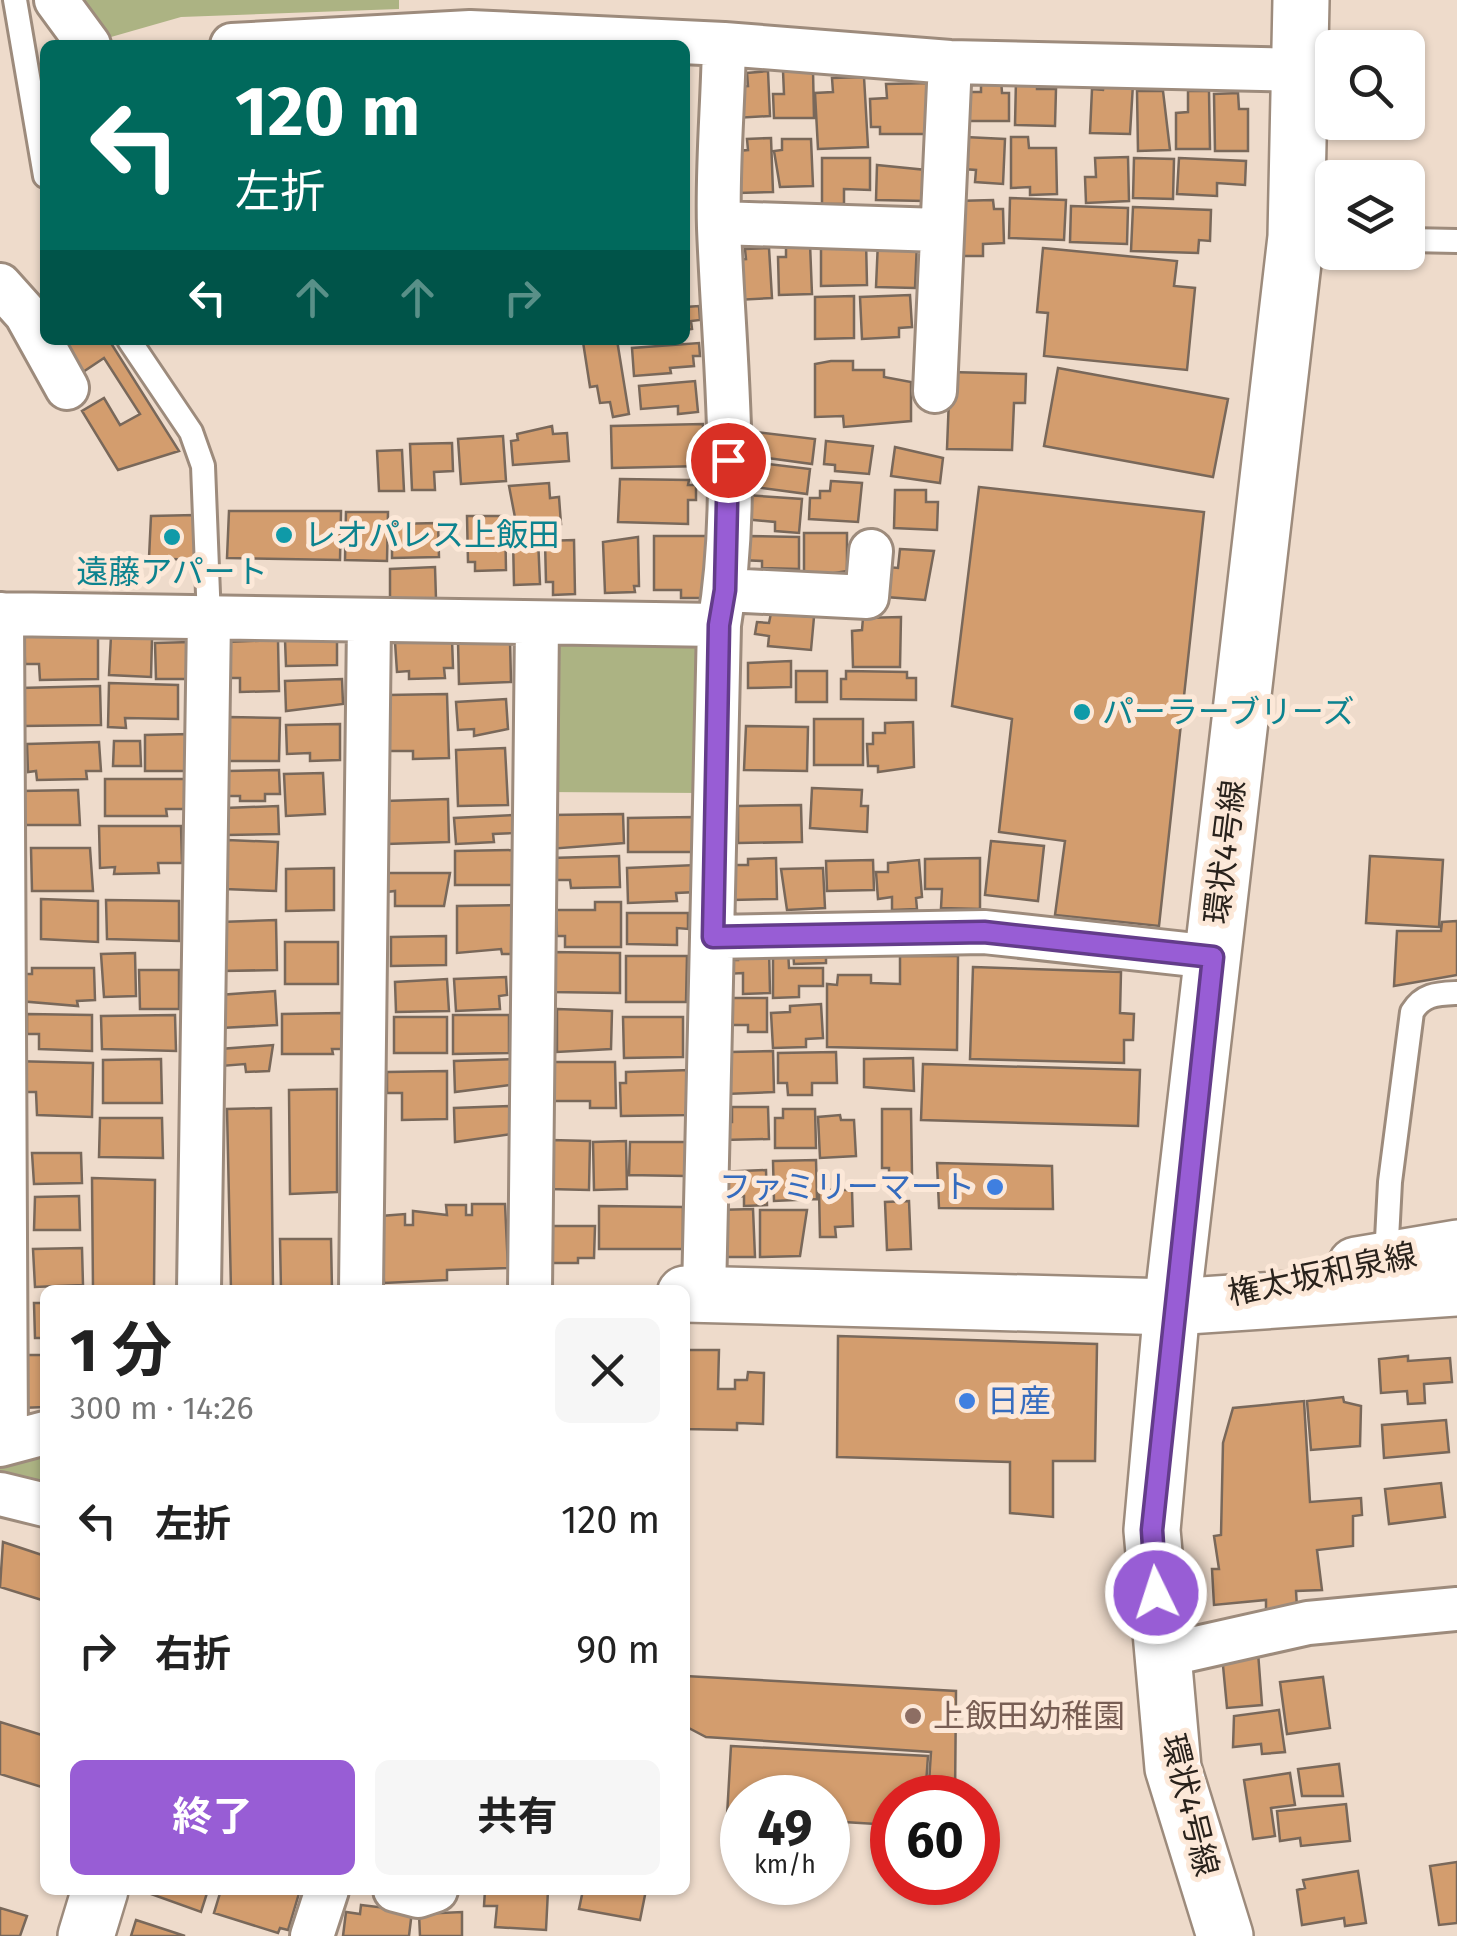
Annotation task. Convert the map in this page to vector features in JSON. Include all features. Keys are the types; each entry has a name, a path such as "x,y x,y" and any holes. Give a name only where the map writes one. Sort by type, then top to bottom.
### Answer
{"main road":[{"name":"環状4号線","path":"1225,1936 1174,1768 1152,1530 1172,1307 1213,957 1305,237 1301,0"},
{"name":"権太坂和泉線","path":"1172,1307 1386,1258 1457,1248"},
{"name":"権太坂和泉線","path":"1172,1307 1457,1288"},
{"path":"694,1294 1172,1307"},
{"path":"86,1936 98,1895"}],"street":[{"path":"56,0 84,40"},
{"path":"324,40 470,32 639,40"},
{"path":"690,42 950,62 1302,70"},
{"path":"694,1294 713,937 729,428 719,222 724,44"},
{"path":"935,391 950,62"},
{"path":"719,222 940,230"},
{"path":"0,285 26,314 40,339"},
{"path":"43,345 67,388"},
{"path":"17,1440 2,1055 1,614 537,624 866,598 871,551"},
{"path":"199,1285 209,619"},
{"path":"362,1285 369,622"},
{"path":"530,1285 537,624"},
{"path":"713,937 984,932 1213,957"},
{"path":"0,1494 40,1504"},
{"path":"1161,1656 1308,1623 1457,1609"},
{"path":"312,1936 325,1895"}],"lane":[{"path":"14,0 40,148"},
{"path":"1425,240 1457,241"},
{"path":"132,345 191,432 203,466 209,619"},
{"path":"1386,1258 1390,1182 1412,1012 1431,994 1457,993"}],"green space":[{"path":"65,0 399,0 399,9 181,17 96,40"},
{"path":"561,635 696,638 711,655 703,793 544,792 544,647"},
{"path":"40,1451 40,1488 0,1478 0,1461"}],"building":[{"path":"813,70 814,118 774,118 773,94 784,94 783,71"},
{"path":"768,71 770,116 735,118 734,87 748,86 747,73"},
{"path":"864,77 868,147 818,149 815,93 833,92 832,78"},
{"path":"1001,78 1002,93 1009,93 1009,121 965,121 965,92 981,92 981,79"},
{"path":"1016,79 1037,79 1037,89 1056,89 1055,126 1015,125"},
{"path":"1104,82 1133,84 1130,134 1090,133 1092,89 1103,90"},
{"path":"931,83 932,134 880,134 880,127 871,127 870,99 887,98 886,84"},
{"path":"1137,91 1163,91 1170,150 1138,151"},
{"path":"1188,91 1209,91 1210,149 1176,149 1176,113 1188,112"},
{"path":"1238,93 1239,109 1248,109 1248,151 1215,151 1214,94"},
{"path":"965,137 1005,139 1003,184 975,182 976,170 963,169"},
{"path":"1011,137 1028,137 1029,148 1056,148 1057,194 1030,195 1030,187 1011,188"},
{"path":"771,138 773,192 738,193 737,151 748,150 747,139"},
{"path":"782,139 811,139 813,186 780,187 774,151 782,150"},
{"path":"1128,157 1129,201 1086,203 1085,177 1096,177 1095,158"},
{"path":"822,158 870,158 870,190 844,189 844,204 822,204"},
{"path":"1134,158 1174,159 1173,199 1133,198"},
{"path":"1179,158 1246,161 1245,185 1217,183 1217,196 1177,194"},
{"path":"877,165 926,170 925,201 876,200"},
{"path":"1010,198 1066,200 1064,240 1009,238"},
{"path":"993,200 994,209 1003,209 1004,243 983,244 983,256 958,256 956,201"},
{"path":"1071,206 1128,208 1127,244 1070,242"},
{"path":"1133,207 1211,210 1210,241 1199,240 1198,253 1131,251"},
{"path":"866,240 867,285 821,286 821,241"},
{"path":"878,241 917,243 915,288 876,287"},
{"path":"786,244 810,244 812,294 779,295 778,257 786,257"},
{"path":"769,248 772,298 736,300 734,260 746,259 745,249"},
{"path":"1043,248 1177,261 1174,286 1195,288 1187,370 1044,356 1048,313 1037,312"},
{"path":"910,295 912,327 899,328 899,337 862,339 860,297"},
{"path":"854,296 854,338 815,339 815,297"},
{"path":"699,306 700,320 691,321 690,329 690,307"},
{"path":"699,343 700,356 693,356 694,366 670,368 671,373 634,376 632,348"},
{"path":"59,345 112,345 179,451 118,470 82,411 104,398 120,425 140,414 104,358 77,376"},
{"path":"583,345 618,345 629,414 613,417 610,402 600,403 597,386 590,387"},
{"path":"853,361 853,370 884,370 884,377 911,382 911,421 844,427 843,416 815,417 815,364"},
{"path":"1058,368 1228,399 1213,477 1044,446"},
{"path":"950,372 1026,374 1025,403 1014,403 1012,450 947,449"},
{"path":"695,381 698,412 678,414 678,406 641,409 639,386"},
{"path":"703,424 703,434 709,434 710,450 703,450 703,466 612,468 611,426"},
{"path":"552,426 553,434 567,433 569,461 513,465 511,441 518,440 517,434"},
{"path":"756,432 815,439 812,464 753,456"},
{"path":"503,436 506,481 461,484 458,439"},
{"path":"826,441 873,446 869,474 835,471 835,465 824,464"},
{"path":"452,443 453,471 434,472 435,490 412,490 410,444"},
{"path":"895,447 943,458 940,483 891,476"},
{"path":"402,450 404,491 379,491 377,451"},
{"path":"752,462 810,469 807,494 748,486"},
{"path":"620,479 689,480 688,485 696,485 696,500 688,500 688,524 618,522"},
{"path":"831,481 862,483 858,522 809,519 810,498 820,498 820,491 830,491"},
{"path":"549,483 550,498 559,497 561,524 517,528 509,486"},
{"name":"パーラーブリーズ","path":"979,487 1204,512 1159,926 1055,915 1065,841 999,832 1012,719 952,706"},
{"path":"895,490 926,490 926,502 938,502 937,530 894,528"},
{"path":"746,495 802,499 799,533 775,531 775,522 744,519"},
{"name":"レオパレス上飯田","path":"229,511 341,511 340,560 227,558"},
{"path":"346,512 388,512 387,561 345,560"},
{"name":"遠藤アパート","path":"195,515 195,560 149,558 151,516"},
{"path":"467,516 505,516 506,570 475,571 475,562 468,562"},
{"path":"438,523 439,557 392,558 392,524"},
{"path":"804,533 847,533 847,571 804,578"},
{"path":"654,536 708,536 708,598 681,598 681,590 654,590"},
{"path":"748,536 799,537 799,569 762,568 762,561 740,560"},
{"path":"638,537 639,586 634,586 635,592 605,593 603,542"},
{"path":"538,538 540,584 514,585 513,539"},
{"path":"574,540 575,594 553,595 553,582 546,582 545,541"},
{"path":"900,549 934,551 925,600 886,597 888,567 898,568"},
{"path":"435,567 436,599 390,601 390,569"},
{"path":"771,613 814,617 811,650 768,646 769,636 755,634 757,622 769,623"},
{"path":"901,617 900,667 853,667 852,631 862,630 863,618"},
{"path":"24,631 98,631 98,679 40,680 39,664 25,664"},
{"path":"111,636 152,638 151,677 109,675"},
{"path":"337,639 337,665 286,666 285,640"},
{"path":"452,639 453,668 444,668 445,678 409,679 409,671 397,672 395,642"},
{"path":"278,640 279,691 240,692 240,678 226,678 225,642"},
{"path":"510,640 511,682 459,684 458,641"},
{"path":"190,642 190,679 156,679 155,643"},
{"path":"791,661 791,687 748,688 748,663"},
{"path":"796,671 827,671 827,702 796,702"},
{"path":"846,671 907,672 907,678 916,678 916,700 841,699 841,679 846,679"},
{"path":"342,679 343,704 286,711 285,681"},
{"path":"109,683 178,685 178,719 125,718 126,728 108,727"},
{"path":"100,686 101,725 22,726 20,688"},
{"path":"447,694 449,758 413,759 413,751 389,751 388,695"},
{"path":"506,699 508,729 474,736 474,729 458,730 456,702"},
{"path":"228,717 280,718 279,761 228,761"},
{"path":"814,719 863,719 863,765 814,765"},
{"path":"913,722 914,767 878,772 878,766 868,766 867,744 873,744 873,733 885,733 885,723"},
{"path":"340,724 340,760 310,761 310,753 287,754 286,725"},
{"path":"746,726 808,727 807,771 744,770"},
{"path":"190,734 189,771 145,771 145,735"},
{"path":"114,741 140,741 141,766 113,766"},
{"path":"99,742 101,771 86,771 87,779 37,780 36,771 28,772 27,744"},
{"path":"505,748 508,805 458,806 456,750"},
{"path":"279,770 280,794 265,794 265,801 240,801 240,796 227,796 227,771"},
{"path":"323,773 325,814 286,816 284,774"},
{"path":"105,779 185,779 185,809 166,809 167,816 105,816"},
{"path":"812,788 862,790 861,806 868,806 867,832 810,828"},
{"path":"78,790 80,825 19,825 20,791"},
{"path":"448,799 449,842 387,844 385,801"},
{"path":"801,805 802,842 738,843 738,806"},
{"path":"278,806 279,834 226,835 225,808"},
{"path":"623,814 624,843 549,849 549,815"},
{"path":"513,815 514,833 493,834 494,842 456,844 454,818"},
{"path":"695,817 695,852 628,852 628,818"},
{"path":"99,826 181,826 182,863 158,863 159,873 114,874 115,867 100,868"},
{"path":"227,840 278,842 276,891 225,889"},
{"path":"991,841 1044,846 1038,901 985,895"},
{"path":"31,848 90,848 93,891 32,891"},
{"path":"517,850 517,885 455,885 455,851"},
{"path":"619,856 620,887 571,888 570,880 552,880 551,858"},
{"path":"1370,856 1443,860 1439,927 1366,923"},
{"path":"776,858 777,899 732,900 732,865 748,865 748,859"},
{"path":"980,858 980,909 941,908 942,889 925,889 925,859"},
{"path":"873,860 874,890 827,891 826,861"},
{"path":"919,860 922,897 916,898 917,909 892,910 892,897 878,899 876,872 888,872 888,863"},
{"path":"696,865 697,892 676,893 677,901 628,903 627,868"},
{"path":"334,868 334,910 286,911 286,869"},
{"path":"823,868 825,908 787,910 781,869"},
{"path":"386,873 450,873 444,906 395,906 395,891 386,892"},
{"path":"41,899 98,901 98,942 41,939"},
{"path":"106,900 179,901 179,941 107,939"},
{"path":"595,902 621,902 621,947 565,947 565,936 557,936 556,910 595,910"},
{"path":"518,905 517,954 502,954 501,949 457,953 457,906"},
{"path":"627,913 688,913 688,929 677,928 677,945 627,944"},
{"path":"276,920 277,970 221,971 220,922"},
{"path":"1457,921 1457,975 1394,986 1397,931 1441,931 1442,922"},
{"path":"446,936 446,965 391,966 391,937"},
{"path":"285,942 338,942 338,984 285,984"},
{"path":"826,948 826,963 794,964 793,949"},
{"path":"769,949 770,993 743,994 743,973 726,974 726,960 738,960 738,950"},
{"path":"773,950 788,950 789,968 823,968 823,986 799,986 799,997 773,998"},
{"path":"550,952 620,953 620,993 550,992"},
{"path":"135,953 136,996 104,997 101,954"},
{"path":"626,956 687,956 686,1002 626,1002"},
{"path":"900,956 958,956 957,1050 827,1047 827,984 837,985 838,975 871,975 871,983 900,984"},
{"path":"973,967 1121,972 1120,1013 1134,1014 1133,1040 1124,1040 1124,1063 970,1059"},
{"path":"32,968 94,968 95,1000 77,1001 78,1006 19,1001 18,974 32,974"},
{"path":"139,970 179,970 179,1009 140,1009"},
{"path":"506,977 507,995 499,996 500,1009 456,1011 454,979"},
{"path":"447,979 449,1011 396,1012 395,982"},
{"path":"275,991 277,1025 221,1028 219,995"},
{"path":"725,998 767,998 767,1032 748,1032 748,1025 725,1025"},
{"path":"821,1004 823,1038 806,1039 806,1047 773,1048 771,1013 790,1012 790,1006"},
{"path":"557,1009 612,1011 611,1049 557,1052"},
{"path":"342,1013 342,1049 332,1049 333,1054 282,1054 282,1014"},
{"path":"27,1014 92,1015 92,1051 39,1049 39,1034 27,1034"},
{"path":"175,1015 176,1051 102,1049 101,1016"},
{"path":"453,1015 509,1015 509,1053 453,1054"},
{"path":"394,1017 447,1017 447,1053 394,1053"},
{"path":"623,1017 683,1017 683,1057 624,1058"},
{"path":"273,1045 269,1071 246,1072 245,1064 221,1066 220,1049"},
{"path":"773,1051 774,1092 726,1094 730,1052"},
{"path":"836,1052 837,1083 812,1083 812,1095 788,1095 787,1083 778,1083 778,1053"},
{"path":"913,1058 914,1091 864,1087 864,1059"},
{"path":"161,1059 162,1103 103,1103 103,1060"},
{"path":"516,1059 517,1084 455,1092 454,1061"},
{"path":"11,1061 93,1063 92,1117 37,1115 36,1092 12,1092"},
{"path":"545,1062 615,1062 616,1108 590,1108 590,1101 554,1101 554,1085 545,1085"},
{"path":"923,1064 1140,1070 1138,1126 921,1120"},
{"path":"690,1070 690,1115 621,1116 620,1083 626,1083 626,1072"},
{"path":"447,1071 447,1119 402,1120 402,1093 387,1093 387,1072"},
{"path":"337,1089 337,1192 290,1194 289,1090"},
{"path":"510,1106 511,1134 455,1142 454,1108"},
{"path":"732,1107 768,1107 769,1139 723,1140 722,1122 732,1122"},
{"path":"271,1108 273,1285 231,1285 227,1109"},
{"path":"783,1109 815,1109 816,1148 775,1148 775,1118 783,1118"},
{"path":"882,1109 911,1109 912,1174 889,1174 889,1168 882,1168"},
{"path":"840,1115 841,1120 854,1120 856,1156 820,1158 818,1117"},
{"path":"100,1118 162,1118 163,1158 99,1157"},
{"path":"550,1140 590,1141 589,1190 549,1189"},
{"path":"626,1141 627,1189 594,1190 593,1142"},
{"path":"630,1142 686,1142 685,1176 629,1175"},
{"path":"32,1153 81,1153 82,1183 34,1184"},
{"path":"816,1160 817,1199 774,1201 773,1161"},
{"name":"ファミリーマート","path":"937,1163 1052,1166 1053,1209 939,1208"},
{"path":"766,1170 767,1205 744,1206 744,1196 720,1197 718,1172"},
{"path":"92,1178 155,1180 154,1285 93,1285"},
{"path":"819,1190 852,1190 853,1226 835,1227 836,1237 820,1237"},
{"path":"79,1196 80,1230 34,1230 35,1197"},
{"path":"909,1201 911,1249 887,1250 885,1202"},
{"path":"472,1204 505,1204 508,1268 447,1270 447,1280 384,1283 381,1216 405,1214 405,1225 413,1225 413,1211 447,1215 446,1205 466,1205 466,1215 472,1215"},
{"path":"599,1206 683,1207 683,1249 599,1249"},
{"path":"753,1209 755,1257 725,1257 717,1210"},
{"path":"760,1210 807,1210 800,1256 760,1257"},
{"path":"549,1226 595,1226 594,1258 578,1258 578,1263 548,1263"},
{"path":"280,1239 331,1239 332,1285 281,1285"},
{"path":"82,1248 83,1285 35,1287 33,1249"},
{"path":"34,1303 40,1303 40,1338 35,1338"},
{"name":"日産","path":"838,1336 1097,1344 1095,1461 1053,1461 1053,1517 1010,1513 1010,1462 837,1457"},
{"path":"690,1350 719,1350 718,1389 735,1389 735,1380 747,1380 748,1372 764,1373 763,1424 737,1423 737,1430 690,1429"},
{"path":"17,1355 40,1355 40,1407 20,1408"},
{"path":"1408,1356 1408,1361 1450,1358 1452,1382 1424,1384 1425,1403 1408,1404 1407,1391 1381,1393 1379,1359"},
{"path":"1343,1397 1344,1402 1361,1406 1360,1446 1311,1450 1307,1401"},
{"path":"1304,1401 1310,1502 1361,1498 1362,1515 1353,1516 1353,1546 1317,1550 1322,1590 1296,1591 1297,1607 1266,1610 1266,1600 1214,1605 1212,1569 1219,1569 1214,1536 1221,1535 1223,1443 1233,1408"},
{"path":"1446,1420 1449,1452 1384,1458 1382,1425"},
{"path":"1441,1483 1445,1517 1389,1524 1385,1489"},
{"path":"3,1542 40,1554 40,1599 0,1587"},
{"path":"1258,1652 1262,1705 1227,1708 1222,1655"},
{"path":"690,1676 956,1691 955,1775 930,1775 931,1752 706,1737 690,1729"},
{"path":"1323,1677 1330,1728 1287,1734 1280,1682"},
{"path":"1279,1710 1285,1752 1262,1754 1261,1744 1233,1747 1234,1716"},
{"path":"0,1722 40,1734 40,1786 0,1774"},
{"path":"731,1746 928,1756 927,1775 870,1775 870,1824 850,1822 850,1775 729,1775"},
{"path":"1339,1764 1343,1796 1302,1796 1298,1769"},
{"path":"1290,1773 1295,1805 1271,1808 1275,1836 1253,1839 1244,1780"},
{"path":"1346,1804 1350,1841 1301,1846 1300,1838 1280,1841 1277,1811"},
{"path":"1457,1862 1457,1923 1439,1925 1430,1866"},
{"path":"1358,1871 1366,1923 1345,1926 1344,1918 1302,1925 1297,1890 1305,1888 1303,1880"},
{"path":"154,1895 206,1895 201,1912"},
{"path":"219,1895 298,1895 288,1930 280,1928 278,1933 214,1913"},
{"path":"485,1895 548,1895 546,1930 495,1927 497,1906 484,1906"},
{"path":"582,1895 645,1895 640,1920 579,1909"},
{"path":"361,1905 412,1911 409,1936 343,1936 346,1912 360,1914"},
{"path":"0,1908 27,1916 20,1936 0,1936"},
{"path":"462,1912 462,1936 420,1936 419,1914"},
{"path":"136,1920 185,1936 131,1936"}],"place":[{"name":"レオパレス上飯田","path":"284,535"},
{"name":"遠藤アパート","path":"172,537"},
{"name":"パーラーブリーズ","path":"1082,712"},
{"name":"ファミリーマート","path":"995,1187"},
{"name":"日産","path":"967,1401"},
{"name":"上飯田幼稚園","path":"913,1716"}],"route":[{"path":"728,460 725,590 719,625 713,937 984,932 1213,957 1172,1307 1152,1530 1156,1593"}]}
